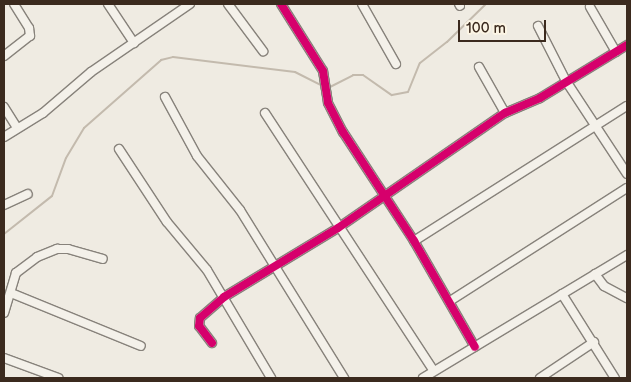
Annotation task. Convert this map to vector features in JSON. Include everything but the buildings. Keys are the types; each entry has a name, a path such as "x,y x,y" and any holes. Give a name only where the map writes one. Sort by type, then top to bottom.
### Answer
{"street":[{"path":"4,56 30,36 29,28 14,4"},
{"path":"108,4 134,43"},
{"path":"4,137 42,113 91,72 190,4"},
{"path":"228,4 263,51"},
{"path":"281,4 323,71 328,102 343,132 414,241 475,347"},
{"path":"362,4 396,64"},
{"path":"590,7 616,52"},
{"path":"538,26 566,81 627,174"},
{"path":"212,343 199,326 200,318 224,297 338,228 384,195 448,155 506,113 540,98 627,45"},
{"path":"479,67 506,113"},
{"path":"165,97 197,156 240,210 274,268 344,378"},
{"path":"414,241 627,106"},
{"path":"4,108 16,128"},
{"path":"265,113 338,228 434,371"},
{"path":"119,149 167,222 193,250 224,297 271,378"},
{"path":"450,301 627,188"},
{"path":"4,205 28,194"},
{"path":"4,313 20,268 49,252 68,249 103,259"},
{"path":"423,378 627,255"},
{"path":"595,274 610,291 627,298"},
{"path":"11,293 141,346"},
{"path":"562,294 615,378"},
{"path":"540,378 594,342"},
{"path":"4,358 58,378"}],"waterway":[{"path":"328,88 353,75 363,75 392,95 408,92 420,63 447,42 486,4"},
{"path":"4,234 52,196 66,158 84,128 161,60 173,57 295,72 324,87"}],"cycle path":[{"path":"281,4 323,71 328,103 343,132 414,241 475,347"},
{"path":"212,343 199,326 200,318 224,297 338,228 505,113 540,98 627,45"}]}
